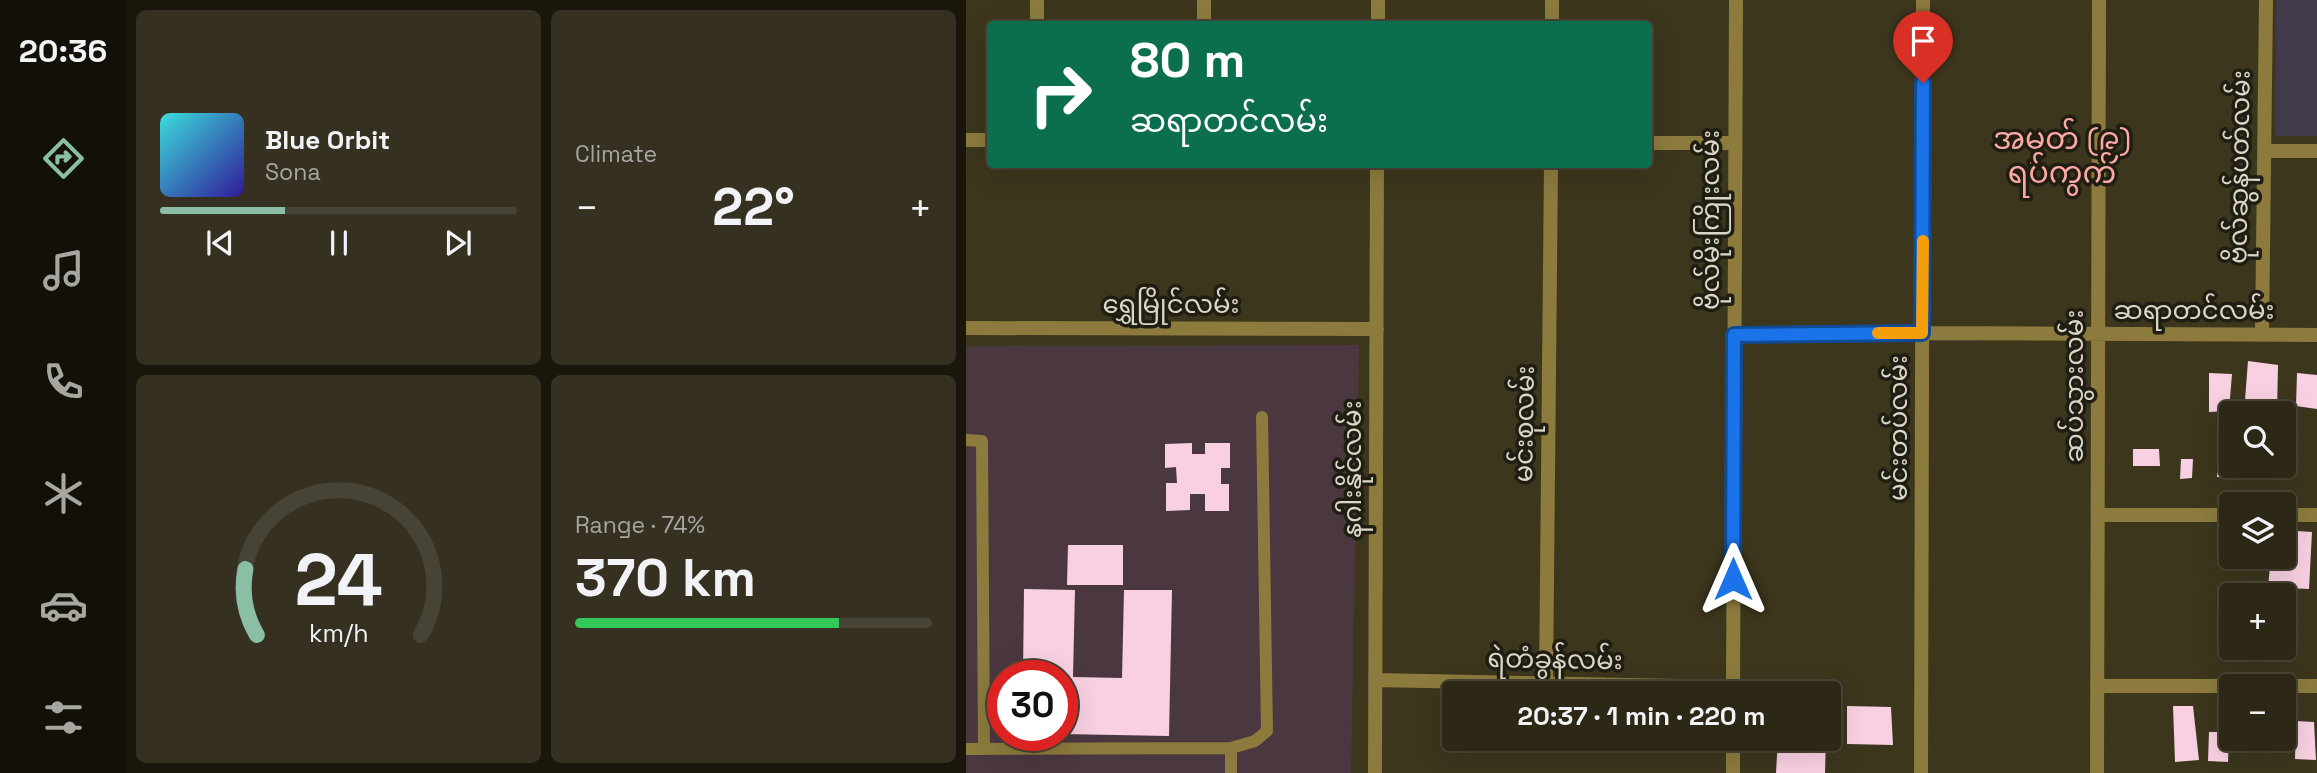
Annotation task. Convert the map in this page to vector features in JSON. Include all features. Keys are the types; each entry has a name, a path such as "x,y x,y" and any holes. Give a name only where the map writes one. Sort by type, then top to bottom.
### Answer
{"street":[{"path":"1037,0 1037,21"},
{"path":"1204,0 1204,21"},
{"path":"1378,0 1378,21"},
{"path":"1552,0 1552,21"},
{"name":"ဗိုလ်မိုးကြိုးလမ်း","path":"1733,681 1736,0"},
{"name":"မင်းတပ်လမ်း","path":"1921,773 1923,0"},
{"name":"ဆပ်သွားလမ်း","path":"2097,773 2099,0"},
{"name":"ဗိုလ်ဆွန်ပတ်လမ်း","path":"2262,334 2266,0"},
{"path":"966,140 987,140"},
{"path":"1652,142 1735,143"},
{"path":"2264,151 2317,152"},
{"name":"နဂါးနိုင်လမ်း","path":"1375,773 1377,168"},
{"name":"မင်းစုလမ်း","path":"1546,681 1551,168"},
{"name":"ရွှေမြိုင်လမ်း","path":"966,328 1377,329"},
{"name":"ဆရာတင်လမ်း","path":"1734,335 2317,335"},
{"path":"2098,515 2219,515"},
{"path":"2296,515 2317,515"},
{"name":"ရဲတံခွန်လမ်း","path":"1376,680 1442,682"},
{"path":"2097,686 2219,686"},
{"path":"2296,686 2317,686"},
{"path":"1732,773 1733,751"}],"lane":[{"path":"966,749 1231,748 1255,741 1268,731 1262,417"},
{"path":"966,440 982,441 984,749"},
{"path":"1231,748 1231,773"}],"shaded area":[{"path":"2276,0 2317,0 2317,136 2275,136"},
{"path":"1359,345 1351,773 966,773 966,346"}],"building":[{"path":"2248,361 2278,365 2277,401 2245,401"},
{"path":"2209,373 2232,374 2230,401 2219,401 2219,412 2209,412"},
{"path":"2297,373 2317,375 2317,409 2296,406"},
{"path":"1192,443 1192,454 1205,454 1205,443 1230,443 1230,468 1221,468 1221,484 1229,484 1229,511 1205,511 1205,494 1190,494 1190,510 1166,511 1166,483 1177,483 1176,467 1165,468 1165,444"},
{"path":"2133,449 2159,449 2160,466 2133,466"},
{"path":"2181,459 2193,459 2192,478 2180,479"},
{"path":"2296,531 2312,532 2309,589 2296,588 2296,583 2268,583 2270,569 2296,569"},
{"path":"1068,545 1123,545 1123,585 1067,585"},
{"path":"1024,589 1075,590 1073,660 1023,660"},
{"path":"1124,590 1172,590 1169,736 1078,734 1078,677 1122,678"},
{"path":"1847,706 1891,707 1893,745 1847,744"},
{"path":"2173,706 2193,706 2199,760 2175,762"},
{"path":"2296,721 2314,722 2316,760 2295,759"},
{"path":"2209,732 2219,732 2219,751 2228,751 2228,762 2208,761"},
{"path":"1777,751 1826,751 1825,773 1776,773"}],"slow traffic":[{"path":"1878,333 1922,333 1923,241"}],"district":[{"name":"အမှတ် (၉) ရပ်ကွက်","path":"2062,155"}],"route":[{"path":"1733,579 1734,335 1922,333 1923,83"}]}
